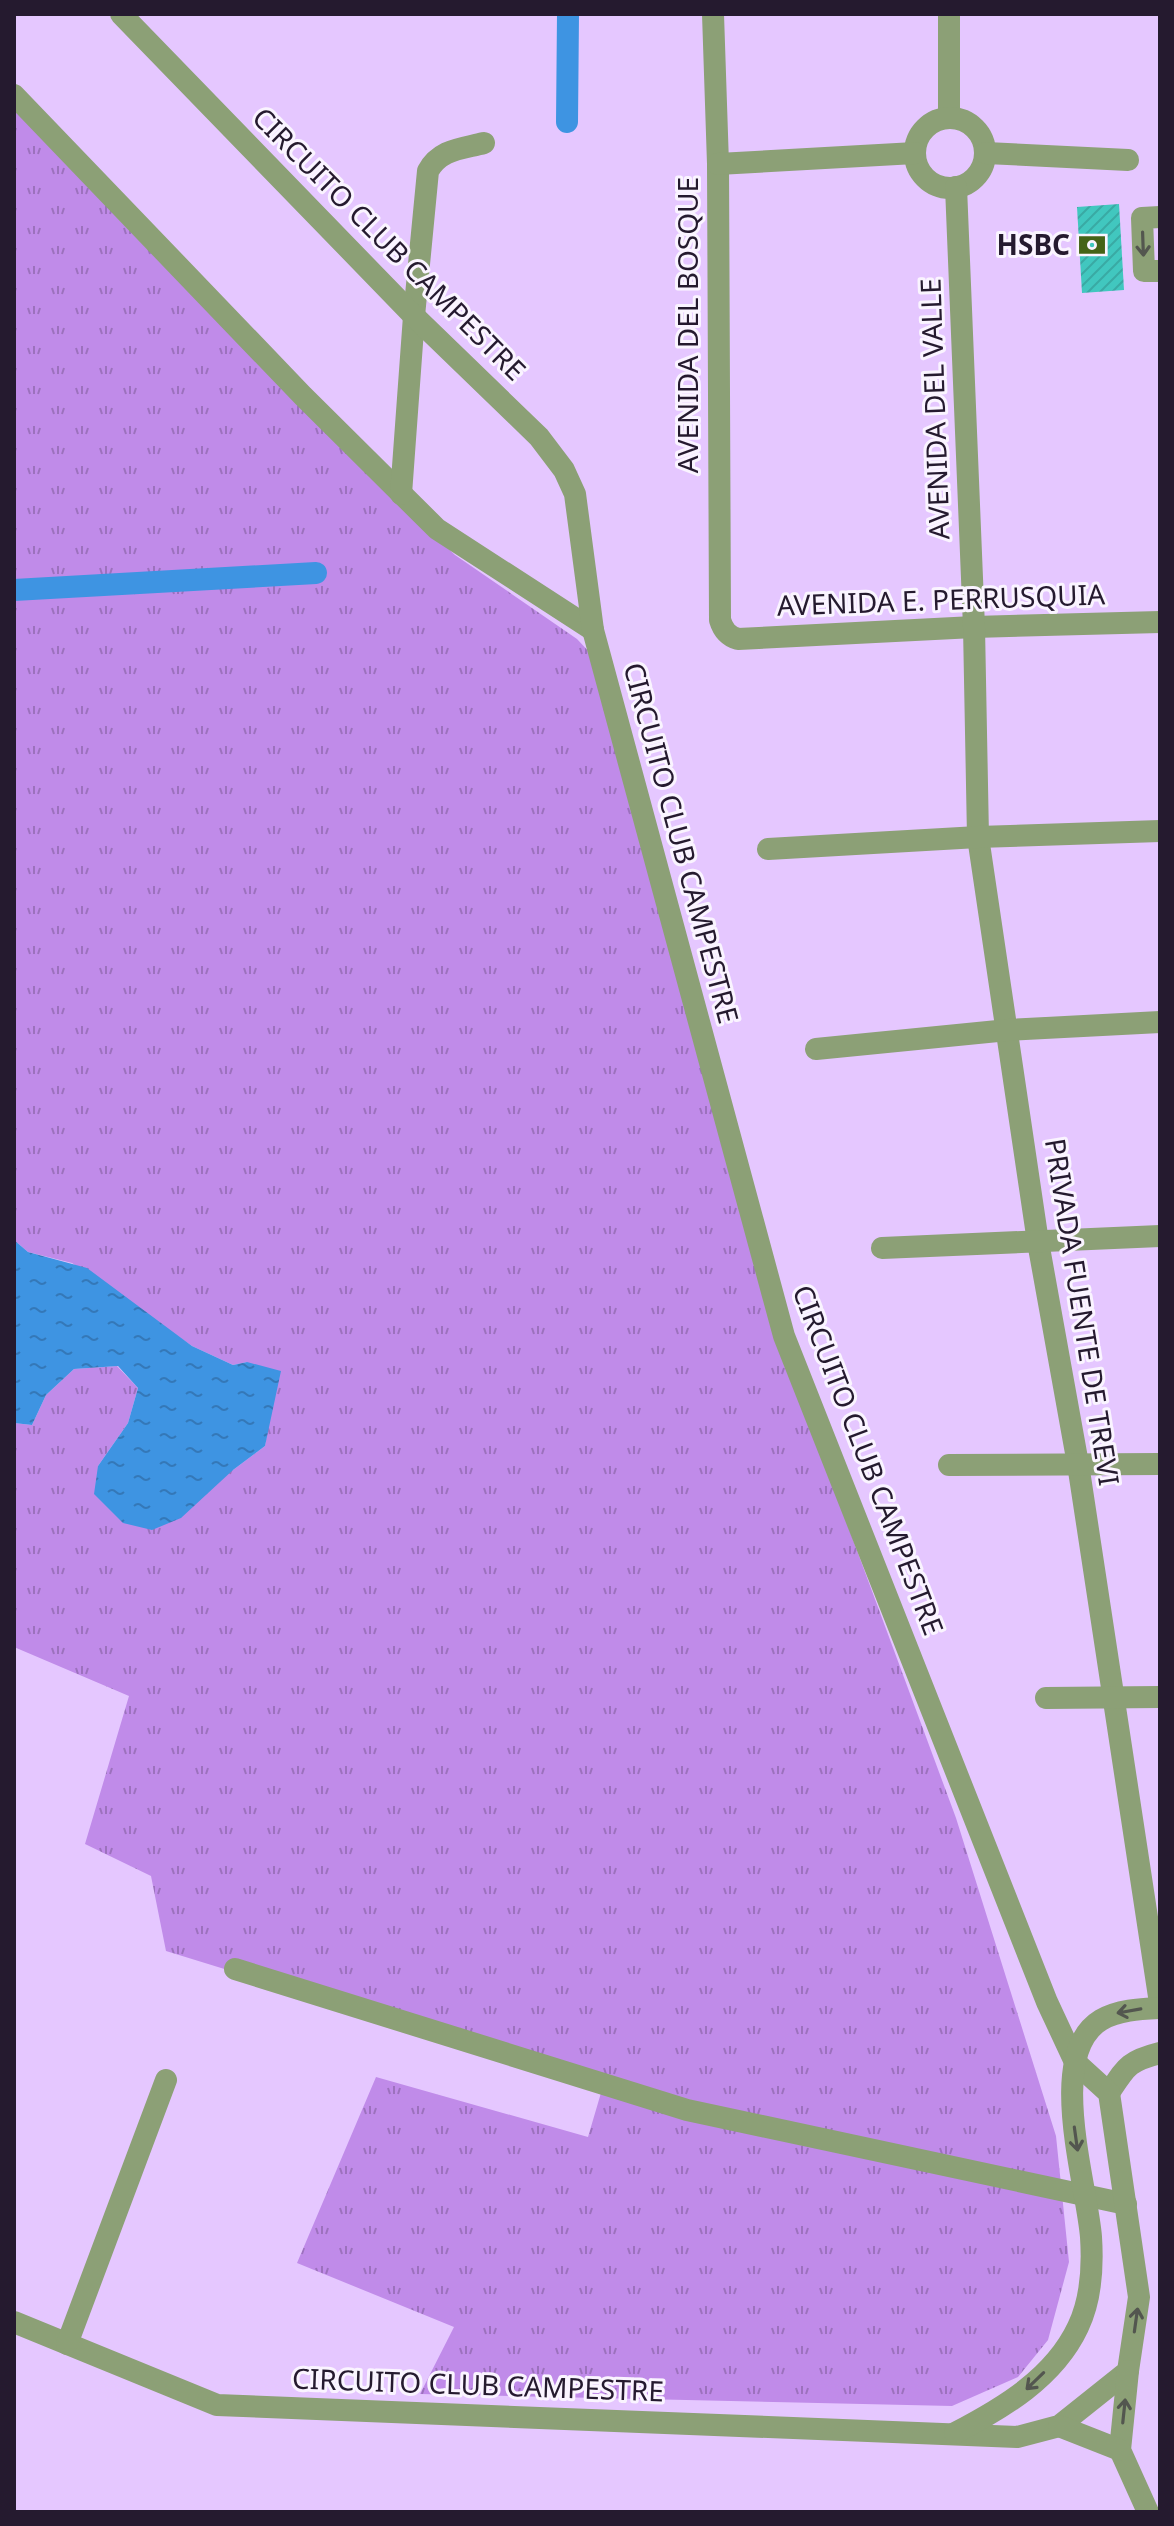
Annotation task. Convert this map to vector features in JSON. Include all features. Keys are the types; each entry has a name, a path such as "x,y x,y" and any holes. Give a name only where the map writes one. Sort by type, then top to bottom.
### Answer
{"street":[{"name":"CIRCUITO CLUB CAMPESTRE","path":"121,14 414,316 539,437 564,470 575,494 593,630 784,1336 1047,2002 1075,2062 1109,2093"},
{"name":"AVENIDA DEL BOSQUE","path":"713,14 718,164 720,620 727,634"},
{"path":"949,14 949,117"},
{"path":"14,95 303,396 437,529 593,630"},
{"path":"949,117 964,120 983,139 986,153 983,167 964,186 937,186 925,178 918,167 915,153 925,128 949,117"},
{"path":"401,494 428,171 435,159 442,155 484,143"},
{"path":"718,164 915,153"},
{"path":"986,153 1128,160"},
{"name":"AVENIDA DEL VALLE","path":"956,187 974,627"},
{"path":"1160,217 1142,218 1144,271 1160,271"},
{"name":"AVENIDA E. PERRUSQUIA","path":"727,634 738,639 974,627 1160,622"},
{"name":"PRIVADA FUENTE DE TREVI","path":"974,627 978,837 1038,1242 1078,1464 1160,2006"},
{"path":"768,849 1160,831"},
{"path":"816,1049 1008,1030 1160,1022"},
{"path":"882,1248 1160,1236"},
{"path":"949,1465 1160,1464"},
{"path":"1046,1698 1160,1697"},
{"path":"235,1969 687,2110 1126,2204"},
{"path":"1075,2062 1079,2046 1099,2021 1115,2014 1160,2006"},
{"path":"1148,2512 1120,2450 1139,2297 1109,2093 1125,2068 1137,2059 1160,2053"},
{"name":"CIRCUITO CLUB CAMPESTRE","path":"955,2433 999,2410 1030,2387 1057,2358 1078,2327 1091,2285 1091,2236 1072,2110 1075,2062"},
{"path":"67,2344 166,2080"},
{"name":"CIRCUITO CLUB CAMPESTRE","path":"14,2322 217,2405 1017,2437 1059,2426 1128,2371"},
{"path":"1059,2426 1120,2450"}],"green space":[{"path":"14,109 299,405 455,555 577,639 592,655 778,1337 956,1818 1056,2136 1069,2262 1048,2340 1018,2377 952,2406 420,2394 454,2327 297,2263 376,2077 588,2137 603,2086 166,1951 151,1876 85,1844 129,1696 14,1647 14,1423 32,1425 46,1395 74,1369 117,1366 138,1388 128,1423 98,1466 233,1470 265,1446 268,1426 247,1362 233,1365 192,1346 72,1263 28,1252 14,1240"}],"water":[{"path":"14,1240 28,1252 87,1268 192,1346 233,1365 247,1362 281,1371 265,1446 233,1470 181,1518 152,1530 123,1523 94,1494 98,1466 128,1423 138,1388 118,1366 74,1369 46,1395 32,1425 14,1423"}],"building":[{"path":"1119,204 1124,290 1082,293 1077,207"}],"waterway":[{"path":"567,122 568,14"},
{"path":"14,590 316,573"}],"place":[{"name":"HSBC","path":"1092,245"}]}
